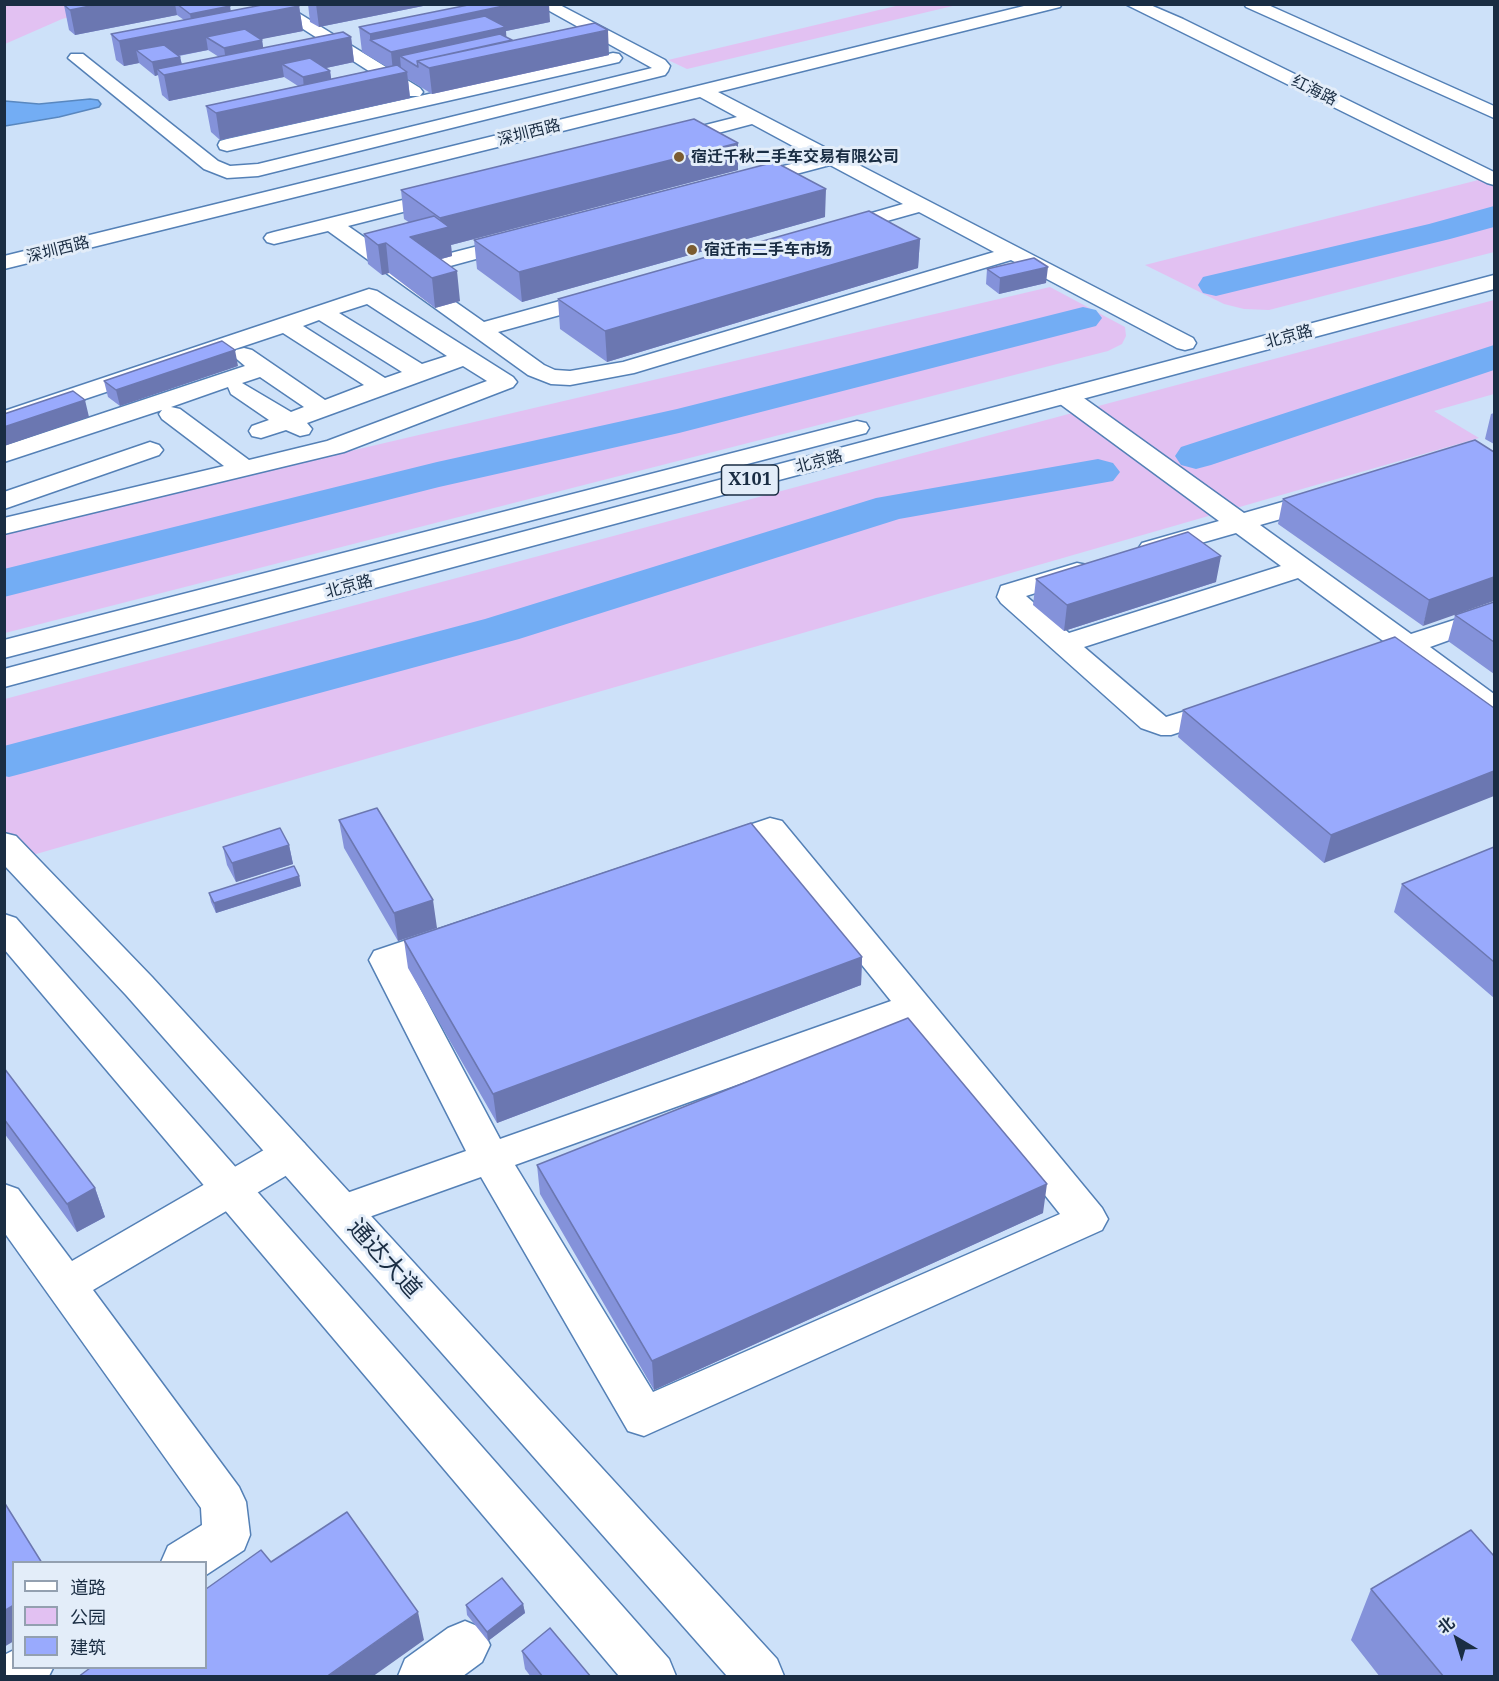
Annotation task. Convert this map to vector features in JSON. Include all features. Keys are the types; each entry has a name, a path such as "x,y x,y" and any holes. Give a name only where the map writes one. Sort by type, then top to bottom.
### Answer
{"street":[{"path":"272,4 487,137"},
{"path":"77,58 211,165 227,172 258,170 659,71 662,66 545,4"},
{"name":"深圳西路","path":"4,254 1024,4"},
{"name":"深圳西路","path":"4,263 1054,4"},
{"name":"红海路","path":"1133,4 1177,23 1494,179"},
{"name":"红海路","path":"1164,4 1494,160"},
{"path":"1252,4 1494,113"},
{"path":"227,146 613,58"},
{"path":"702,91 1185,343"},
{"path":"652,144 754,118"},
{"path":"730,186 832,159"},
{"path":"279,243 317,230 469,190"},
{"path":"823,234 874,229 922,206"},
{"path":"317,230 400,273 536,370 551,377 570,378 595,376 1013,253"},
{"path":"4,404 373,285 374,280 371,275 317,230"},
{"path":"400,273 536,237"},
{"path":"920,261 955,270"},
{"name":"北京路","path":"4,649 1494,263"},
{"name":"北京路","path":"4,678 1494,282"},
{"path":"481,330 617,291"},
{"path":"4,419 369,296 459,359 505,382 335,447 4,526"},
{"path":"321,312 420,373"},
{"path":"276,328 295,351 372,408 384,407 410,394 424,392 448,403"},
{"path":"276,328 383,387"},
{"path":"228,344 322,409"},
{"path":"4,455 112,419 260,366 295,351"},
{"path":"261,431 459,359"},
{"path":"239,389 286,422 305,432 327,429 340,418 359,416 370,418 386,428"},
{"path":"80,394 191,482"},
{"path":"1065,396 1494,708"},
{"path":"215,398 297,456"},
{"path":"171,414 244,469"},
{"path":"4,490 145,446"},
{"path":"4,501 145,446"},
{"path":"1250,699 1171,726 1161,726 1152,722 1015,603 1011,592 1343,492"},
{"path":"1063,645 1302,568"},
{"path":"1340,668 1494,615"},
{"path":"770,828 1088,1219 644,1417 490,1158 387,960 770,828"},
{"name":"通达大道","path":"4,844 139,986 759,1677"},
{"path":"4,926 651,1677"},
{"path":"341,1211 916,1006"},
{"path":"67,1284 290,1154"},
{"path":"4,1200 223,1502 227,1535 188,1561"},
{"path":"423,1677 465,1645"}],"green space":[{"path":"4,5 111,5 62,19 5,44"},
{"path":"900,5 957,5 687,69 668,60"},
{"path":"1494,176 1494,252 1269,310 1244,309 1224,304 1145,265"},
{"path":"1050,287 1125,327 1126,336 1122,344 1108,351 5,633 5,532"},
{"path":"1494,300 1494,394 1434,411 1479,438 5,863 5,699"}],"water":[{"path":"98,100 101,104 99,107 59,117 5,126 5,101 39,104"}],"building":[{"path":"100,4 70,10 64,5"},
{"path":"177,4 227,4 230,6 190,14"},
{"path":"267,4 297,4 299,6 119,41 111,34"},
{"path":"473,4 513,4 370,34 359,27"},
{"path":"485,16 506,27 391,52 370,40"},
{"path":"595,23 608,30 429,68 417,61"},
{"path":"245,29 262,40 224,48 206,37"},
{"path":"343,32 351,37 164,75 157,69"},
{"path":"500,34 512,40 417,61 418,67 400,56"},
{"path":"164,45 180,57 152,62 136,50"},
{"path":"310,58 330,71 303,77 282,64"},
{"path":"397,65 407,72 216,113 206,106"},
{"path":"694,119 738,143 440,218 401,190"},
{"path":"775,162 826,189 519,272 474,240"},
{"path":"869,211 920,239 605,331 558,299"},
{"path":"434,216 449,227 410,237 457,271 432,278 386,243 378,245 364,234"},
{"path":"1034,258 1048,267 1000,278 987,269"},
{"path":"222,341 235,350 116,390 104,381"},
{"path":"73,391 85,400 4,427 4,414"},
{"path":"1475,440 1494,452 1494,577 1429,600 1283,499"},
{"path":"1188,532 1221,556 1067,605 1036,579"},
{"path":"1494,602 1494,642 1455,615"},
{"path":"1395,637 1494,708 1494,771 1331,835 1183,710"},
{"path":"377,808 433,900 394,913 339,820"},
{"path":"751,823 862,957 493,1094 404,940"},
{"path":"280,828 289,845 232,863 223,847"},
{"path":"1494,847 1494,962 1402,884"},
{"path":"294,866 299,876 214,903 209,893"},
{"path":"908,1018 1047,1184 652,1361 537,1165"},
{"path":"4,1068 95,1188 67,1204 4,1119"},
{"path":"4,1502 41,1561 12,1561 12,1606 4,1611"},
{"path":"347,1512 418,1612 326,1677 78,1677 89,1669 207,1669 207,1588 261,1550 271,1562"},
{"path":"1471,1530 1494,1556 1494,1677 1444,1677 1371,1589"},
{"path":"502,1578 523,1604 487,1632 466,1605"},
{"path":"550,1628 591,1677 543,1677 522,1651"}],"waterway":[{"path":"1216,285 1438,232 1494,216"},
{"path":"4,583 437,475 679,421 1083,318"},
{"path":"1196,456 1494,357"},
{"path":"9,761 502,629 892,507 1098,472"}],"place":[{"name":"宿迁千秋二手车交易有限公司","path":"679,157"},
{"name":"宿迁市二手车市场","path":"692,250"}]}
